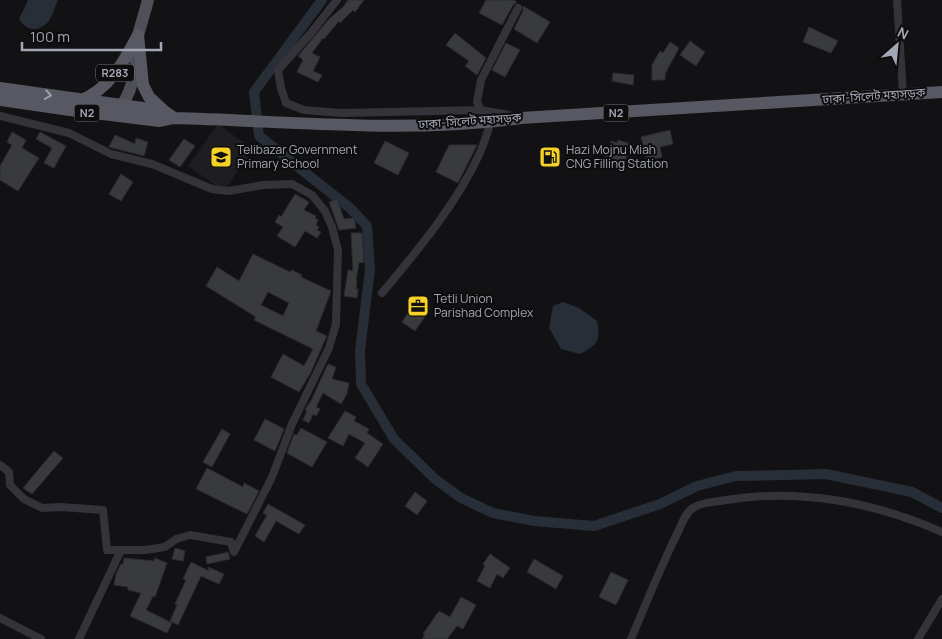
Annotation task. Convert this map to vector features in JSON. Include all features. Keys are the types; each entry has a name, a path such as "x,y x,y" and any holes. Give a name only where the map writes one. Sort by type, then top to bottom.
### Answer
{"highway":[{"name":"R283","path":"81,100 92,95 107,83 119,68 138,34"},
{"name":"R283","path":"138,34 143,85 149,97 170,114"},
{"path":"0,88 170,114"},
{"name":"ঢাকা-সিলেট মহাসড়ক","path":"0,100 160,121 170,114 195,118 387,126 491,122 521,118 942,92"}],"main road":[{"name":"R283","path":"122,106 126,100 136,62 135,52 138,34 148,0"},
{"path":"105,115 122,106 129,118"}],"street":[{"path":"337,0 278,70 286,103 304,110 341,113 481,110 521,118"},
{"path":"897,0 903,94"},
{"path":"481,110 477,102 481,80 518,8"},
{"path":"0,116 69,133 110,154 152,164 212,189 230,191 263,185 292,184 312,195 325,211 332,227 338,250 336,324 329,348 292,424 272,477 234,552 231,542 190,535 176,538 165,547 146,550 107,550 103,510 60,506 42,508 24,499 10,485 9,472 0,465"},
{"path":"382,293 421,247 452,203 479,154 491,122"},
{"path":"631,639 669,551 687,515 692,508 700,504 771,496 845,501 890,512 942,532"},
{"path":"79,639 121,550"},
{"path":"918,639 942,599"},
{"path":"0,618 41,639"}],"shaded area":[{"path":"28,0 58,0 49,21 36,29 28,28 19,19"},
{"name":"Telibazar Government Primary School","path":"218,124 253,149 224,191 188,166"},
{"path":"563,302 579,308 597,321 598,338 596,342 580,354 561,349 549,328 553,306"}],"building":[{"path":"348,0 364,0 355,12 353,10 340,23 339,21 312,53 320,57 313,71 322,75 318,82 297,72 303,60 298,56 329,19"},
{"path":"486,0 513,0 517,2 513,5 502,25 479,13"},
{"path":"523,6 550,22 537,43 514,29 523,11"},
{"path":"809,27 838,41 831,53 803,42"},
{"path":"455,33 486,58 477,75 465,66 469,61 446,45"},
{"path":"690,41 705,52 696,66 680,55"},
{"path":"670,42 679,48 665,74 665,80 652,80 652,65 660,51 663,53"},
{"path":"506,43 520,50 505,77 492,70"},
{"path":"613,73 634,75 633,85 612,81"},
{"path":"670,130 673,144 660,147 662,157 647,160 641,137"},
{"path":"12,132 26,140 22,148 39,158 18,191 0,180 0,166 12,145 7,142"},
{"path":"40,132 66,146 54,168 44,163 52,148 36,139"},
{"path":"115,135 135,144 136,138 148,142 144,156 109,147"},
{"path":"184,139 195,146 180,167 169,160"},
{"path":"618,140 631,144 622,169 603,163 611,141 617,143"},
{"path":"385,141 409,153 398,175 374,163"},
{"path":"449,145 477,145 458,183 436,172"},
{"path":"121,174 133,182 121,201 109,194"},
{"path":"295,194 309,202 304,210 316,216 315,218 318,220 316,225 319,227 317,230 321,232 317,238 305,231 295,247 277,236 283,227 275,222 279,215 281,217"},
{"path":"337,199 344,219 354,218 356,228 339,230 329,202"},
{"path":"351,233 362,233 364,262 359,263 356,280 357,298 344,296 348,270 353,271"},
{"path":"253,254 290,272 292,270 302,275 301,277 331,291 316,331 327,336 311,372 299,392 271,377 283,354 304,366 313,349 254,320 256,317 206,286 217,267 239,281","holes":["268,292 289,303 283,316 261,305"]},
{"path":"416,301 428,307 424,318 415,331 402,322"},
{"path":"328,364 336,367 332,379 349,383 347,394 341,404 323,393 316,407 320,409 316,416 313,414 309,423 303,420 307,411 305,410"},
{"path":"345,411 356,417 354,421 369,429 367,433 383,444 368,467 355,458 365,443 349,434 343,446 328,438"},
{"path":"265,419 284,429 275,451 254,440"},
{"path":"301,428 327,442 312,467 287,453 294,434 297,435"},
{"path":"222,429 230,434 212,467 203,462"},
{"path":"54,451 63,458 32,494 23,488"},
{"path":"207,468 243,487 244,483 259,491 247,514 196,489"},
{"path":"415,492 427,501 417,515 405,506"},
{"path":"268,504 305,525 299,534 276,521 264,542 255,536 267,515 263,513"},
{"path":"175,548 185,551 183,561 172,559"},
{"path":"228,552 230,559 207,564 206,557"},
{"path":"490,554 510,568 503,578 497,574 490,588 477,581 485,566 483,564"},
{"path":"124,558 154,561 155,558 167,563 155,597 153,596 146,610 172,623 167,633 130,616 141,593 128,590 128,587 114,585 116,574 121,564 123,564"},
{"path":"534,559 563,576 556,589 527,572"},
{"path":"191,562 209,571 208,567 224,574 219,584 201,576 178,625 170,621 177,605 175,604 186,580 183,579"},
{"path":"611,572 628,580 616,605 599,597"},
{"path":"461,597 476,605 463,629 457,626 447,639 422,639 425,635 423,634 439,611 450,617"}],"waterway":[{"path":"322,0 254,92 259,136 350,208 367,226 370,269 360,351 361,384 394,439 435,479 461,498 493,513 534,521 594,526 660,504 697,486 736,476 826,474 912,492 942,508"}],"place":[{"name":"Telibazar Government Primary School","path":"221,157"},
{"name":"Hazi Mojnu Miah CNG Filling Station","path":"550,157"},
{"name":"Tetli Union Parishad Complex","path":"418,306"}]}
